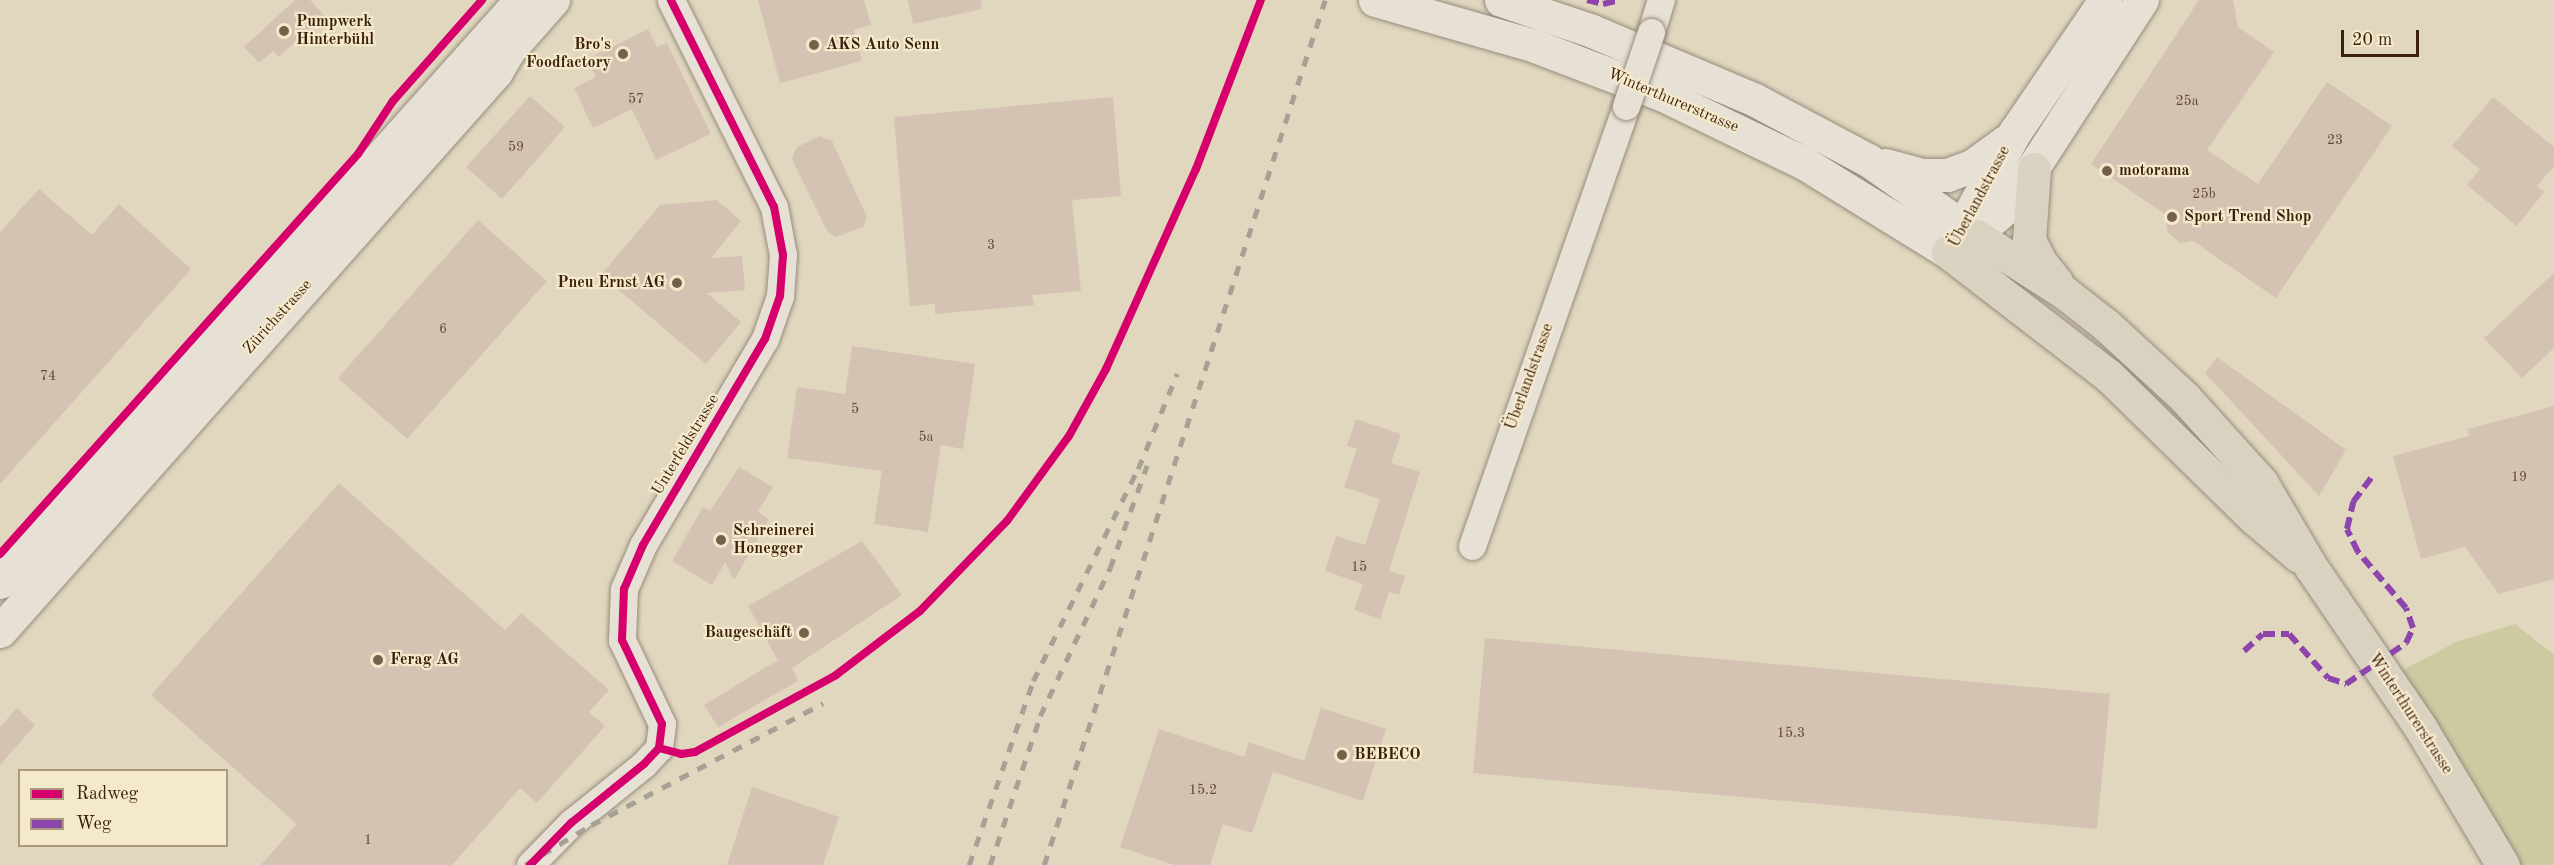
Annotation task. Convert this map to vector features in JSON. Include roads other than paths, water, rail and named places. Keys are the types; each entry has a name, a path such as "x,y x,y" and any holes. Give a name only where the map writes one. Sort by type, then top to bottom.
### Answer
{"highway":[{"path":"2034,169 2029,240 2040,262 2065,292 2156,370 2225,441 2278,506 2312,567"},
{"path":"1962,238 2065,292"},
{"path":"1962,238 2189,451 2254,518 2312,567"},
{"name":"Winterthurerstrasse","path":"2312,567 2420,727 2503,865"}],"main road":[{"name":"Zürichstrasse","path":"0,631 496,72 508,51 553,0"},
{"path":"496,72 516,59 580,0"},
{"name":"Winterthurerstrasse","path":"1375,0 1535,46 1661,94 1962,238"},
{"name":"Winterthurerstrasse","path":"1501,0 1677,64 1755,100 1868,160 1962,238"},
{"name":"Überlandstrasse","path":"1962,238 2015,132 2104,0"},
{"name":"Überlandstrasse","path":"1962,238 2008,206 2034,169 2139,1"},
{"name":"Zürichstrasse","path":"0,582 515,4"},
{"path":"1868,160 1923,175 1947,175 1981,162 2015,132"}],"street":[{"name":"Unterfeldstrasse","path":"530,865 571,823 649,760 661,742 660,718 622,640 620,616 624,589 643,545 765,339 780,296 783,255 774,207 671,0"},
{"name":"Überlandstrasse","path":"1472,546 1662,0"}],"railway":[{"path":"1044,865 1325,0"},
{"path":"969,865 1033,681 1138,469 1177,374"},
{"path":"990,865 1040,716 1110,568 1147,465"},
{"path":"525,865 591,825 823,703"}],"place":[{"name":"Pumpwerk Hinterbühl","path":"284,31"},
{"name":"AKS Auto Senn","path":"814,45"},
{"name":"Bro's Foodfactory","path":"623,54"},
{"name":"motorama","path":"2107,171"},
{"name":"Sport Trend Shop","path":"2172,217"},
{"name":"Pneu Ernst AG","path":"677,283"},
{"name":"Schreinerei Honegger","path":"721,540"},
{"name":"Baugeschäft","path":"804,633"},
{"name":"Ferag AG","path":"378,660"},
{"name":"BEBECO","path":"1342,755"}]}
